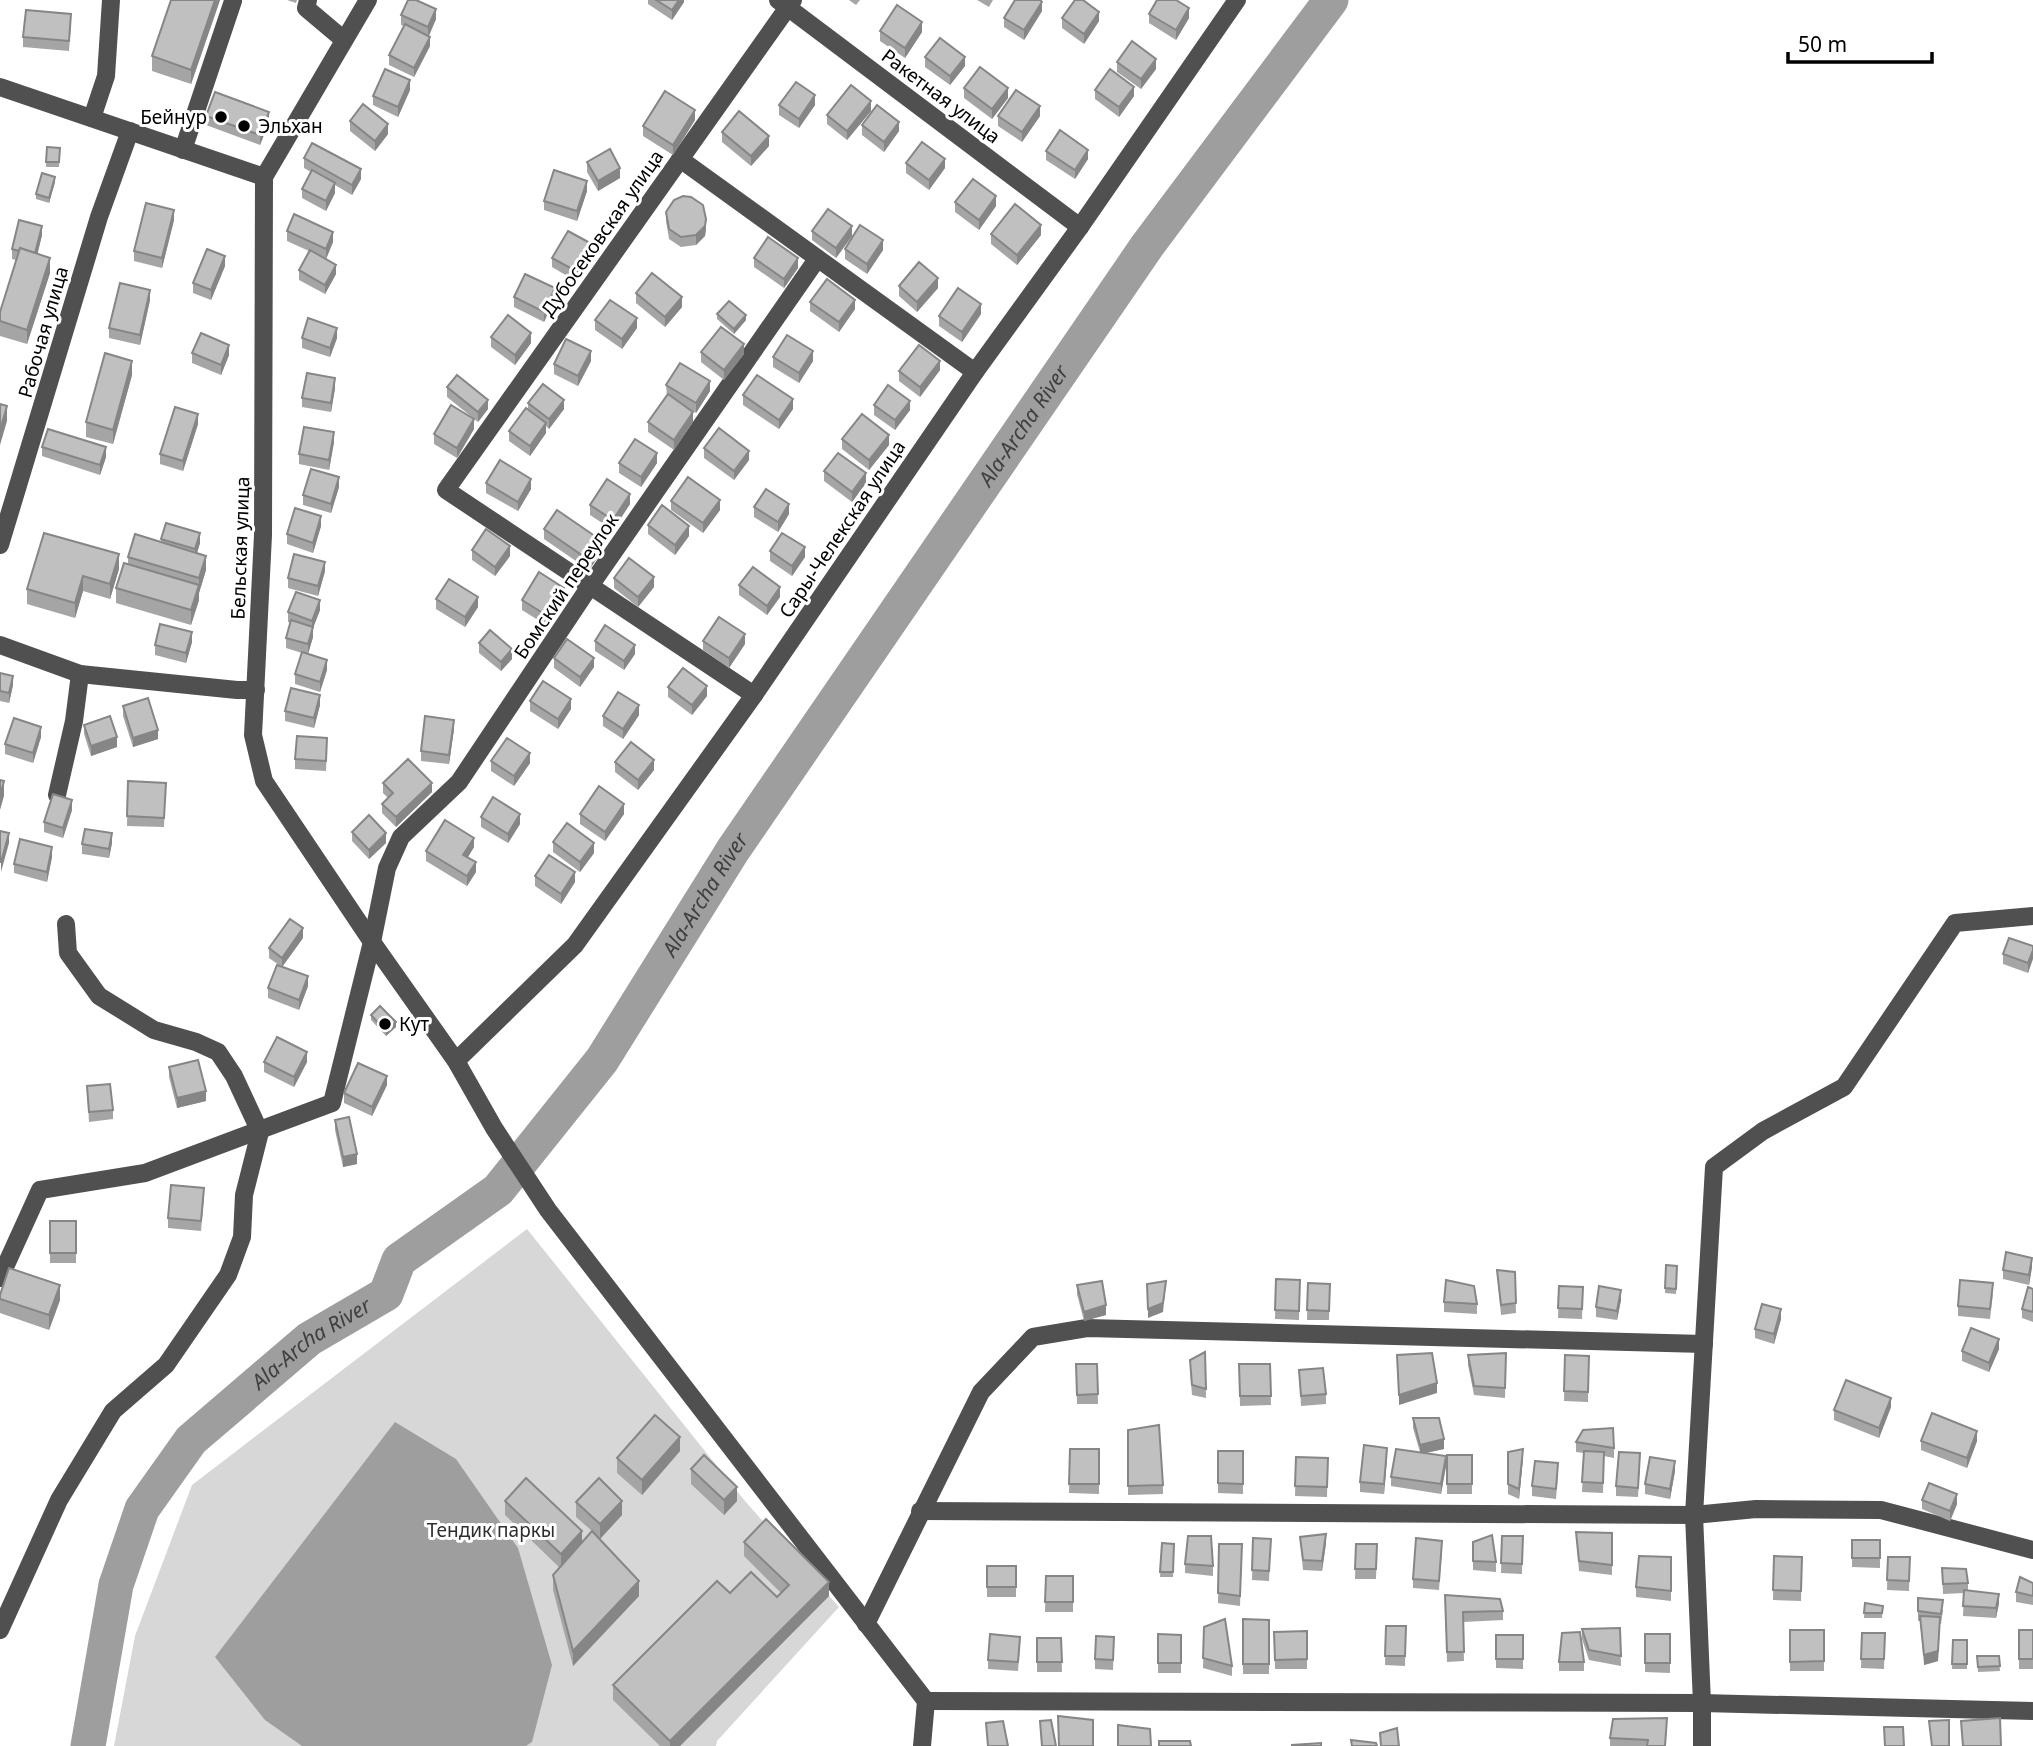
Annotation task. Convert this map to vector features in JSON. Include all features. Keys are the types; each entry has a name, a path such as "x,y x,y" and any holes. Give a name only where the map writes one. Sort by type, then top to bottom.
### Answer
{"street":[{"path":"92,118 106,76 111,0"},
{"path":"309,0 306,8 344,40"},
{"path":"0,87 264,177 368,0"},
{"name":"Сары-Челекская улица","path":"456,1061 575,945 754,695 975,372 1080,227 1237,0"},
{"path":"183,150 233,1"},
{"name":"Ракетная улица","path":"786,2 1080,227"},
{"name":"Дубосековская улица","path":"590,586 446,490 680,159 786,2"},
{"name":"Рабочая улица","path":"0,545 99,217 130,131"},
{"path":"680,159 975,372"},
{"name":"Бельская улица","path":"264,177 263,535 253,735 264,781 456,1061 494,1128 548,1210 926,1701"},
{"name":"Бомский переулок","path":"260,1132 332,1103 372,942 387,868 401,837 459,782 590,586 817,259"},
{"path":"590,586 754,695"},
{"path":"0,645 80,674 256,690"},
{"path":"57,795 74,721 80,674"},
{"path":"1702,1746 1694,1515 1714,1167 1763,1131 1844,1087 1955,923 2033,916"},
{"path":"0,1630 59,1500 113,1411 166,1365 228,1275 242,1237 244,1195 260,1132 234,1076 218,1052 196,1042 153,1030 99,996 68,953 66,924"},
{"path":"0,1278 40,1190 145,1173 260,1132"},
{"path":"866,1624 981,1392 1033,1337 1087,1328 1704,1344"},
{"path":"920,1511 1694,1515 1756,1509 1881,1510 2033,1550"},
{"path":"922,1746 926,1701 1702,1703 2033,1711"}],"green space":[{"name":"Тендик паркы","path":"527,1229 745,1501 839,1607 717,1741 716,1746 114,1746 135,1636 192,1485"}],"shaded area":[{"path":"395,1422 456,1459 518,1548 552,1665 532,1742 526,1746 302,1746 265,1720 215,1657"}],"building":[{"path":"171,0 215,0 191,70 152,56"},
{"path":"408,0 416,0 436,9 428,27 401,15"},
{"path":"656,0 679,0 672,10"},
{"path":"1015,0 1042,2 1024,30 1004,18"},
{"path":"1075,0 1083,0 1099,12 1084,34 1062,18"},
{"path":"1157,0 1176,0 1189,8 1176,30 1149,14"},
{"path":"897,5 922,22 905,48 880,31"},
{"path":"26,10 71,14 69,41 23,37"},
{"path":"405,24 430,37 414,68 389,55"},
{"path":"940,38 965,57 950,76 925,57"},
{"path":"1132,41 1156,59 1141,79 1117,62"},
{"path":"980,67 1008,88 992,109 964,88"},
{"path":"385,69 410,80 398,107 373,96"},
{"path":"1110,69 1134,87 1119,107 1095,90"},
{"path":"796,82 815,95 799,119 779,105"},
{"path":"851,85 871,101 847,131 827,115"},
{"path":"1016,90 1040,106 1022,132 998,116"},
{"path":"665,91 695,110 673,145 643,126"},
{"path":"215,92 269,112 260,135 206,116"},
{"path":"363,104 388,124 375,141 350,121"},
{"path":"877,105 899,122 884,142 862,125"},
{"path":"739,111 769,136 751,156 722,132"},
{"path":"1060,130 1088,150 1075,170 1046,151"},
{"path":"922,142 945,159 929,180 906,163"},
{"path":"312,143 361,169 352,185 304,158"},
{"path":"47,147 60,148 59,162 46,162"},
{"path":"610,149 620,168 598,181 587,162"},
{"path":"312,170 335,183 326,201 302,189"},
{"path":"554,170 587,181 577,211 544,201"},
{"path":"42,173 55,177 49,198 36,194"},
{"path":"973,179 996,196 979,220 955,202"},
{"path":"683,196 691,197 703,205 705,226 696,235 681,237 669,229 666,212 674,200"},
{"path":"146,203 174,210 162,258 134,251"},
{"path":"1015,204 1041,225 1017,255 991,234"},
{"path":"828,209 852,226 836,248 812,231"},
{"path":"294,214 333,232 326,249 287,231"},
{"path":"19,220 42,226 35,253 20,248 19,251 12,249"},
{"path":"860,225 883,240 867,264 845,249"},
{"path":"568,231 590,243 574,270 552,258"},
{"path":"768,237 798,258 784,279 754,258"},
{"path":"20,248 50,258 27,330 0,321 0,312"},
{"path":"207,249 225,256 211,290 193,283"},
{"path":"310,250 336,265 325,285 299,270"},
{"path":"919,262 938,278 917,302 899,286"},
{"path":"652,273 682,297 665,317 636,293"},
{"path":"525,274 555,288 544,312 514,297"},
{"path":"827,279 855,300 839,322 810,302"},
{"path":"120,283 150,290 140,335 109,328"},
{"path":"958,288 981,304 962,332 939,316"},
{"path":"610,300 637,318 622,339 595,320"},
{"path":"729,301 746,315 734,329 717,314"},
{"path":"508,315 531,333 515,355 491,337"},
{"path":"308,318 337,328 330,348 302,338"},
{"path":"721,327 744,344 724,370 701,352"},
{"path":"201,333 229,345 221,365 192,353"},
{"path":"787,335 813,351 799,373 773,357"},
{"path":"566,339 591,351 578,376 554,364"},
{"path":"919,345 940,361 920,387 899,371"},
{"path":"105,353 132,361 113,430 86,422"},
{"path":"680,363 710,381 696,403 666,385"},
{"path":"307,373 335,378 331,403 302,398"},
{"path":"457,375 488,400 478,412 447,387"},
{"path":"757,375 793,399 779,420 743,395"},
{"path":"543,384 564,400 549,419 528,403"},
{"path":"888,385 910,401 895,420 874,405"},
{"path":"668,394 693,412 674,440 648,422"},
{"path":"0,404 7,406 0,430"},
{"path":"451,405 474,419 457,448 434,434"},
{"path":"175,407 198,414 183,461 160,454"},
{"path":"526,408 546,423 530,446 509,431"},
{"path":"862,414 889,435 869,460 842,439"},
{"path":"304,427 334,432 329,460 299,454"},
{"path":"719,428 749,451 734,471 704,448"},
{"path":"48,429 106,447 100,465 42,447"},
{"path":"635,439 657,453 641,477 619,463"},
{"path":"838,453 866,473 852,492 824,471"},
{"path":"500,460 531,479 518,502 486,483"},
{"path":"311,469 339,477 331,504 303,495"},
{"path":"688,477 720,500 703,523 671,501"},
{"path":"607,479 630,494 613,520 590,505"},
{"path":"766,489 789,504 778,522 754,507"},
{"path":"662,505 689,526 675,545 648,525"},
{"path":"295,508 321,516 313,543 287,534"},
{"path":"557,510 602,541 589,560 544,529"},
{"path":"166,523 200,533 195,549 161,539"},
{"path":"486,529 510,546 495,567 472,550"},
{"path":"44,533 119,554 110,584 83,576 75,603 27,589"},
{"path":"782,533 805,547 792,566 770,551"},
{"path":"135,534 206,556 199,578 128,557"},
{"path":"294,554 325,562 318,586 288,578"},
{"path":"629,558 654,577 638,597 614,578"},
{"path":"124,563 199,585 191,610 116,588"},
{"path":"753,567 780,587 767,606 739,585"},
{"path":"539,572 564,588 546,615 522,600"},
{"path":"449,579 478,597 465,617 436,599"},
{"path":"296,592 320,600 312,621 288,612"},
{"path":"719,617 745,634 729,658 703,641"},
{"path":"291,620 313,627 308,644 286,638"},
{"path":"160,624 192,632 186,653 155,645"},
{"path":"605,625 635,645 624,661 595,641"},
{"path":"490,630 512,649 501,662 479,643"},
{"path":"567,639 594,658 580,677 554,658"},
{"path":"302,652 327,660 320,682 295,674"},
{"path":"683,668 707,686 692,705 668,687"},
{"path":"0,673 13,676 9,693 0,691"},
{"path":"543,681 571,699 558,719 530,701"},
{"path":"291,688 320,695 314,718 285,711"},
{"path":"618,692 639,705 623,729 603,716"},
{"path":"148,698 158,730 133,738 123,706"},
{"path":"110,716 117,737 91,746 84,725"},
{"path":"425,716 454,720 449,755 421,751"},
{"path":"14,718 41,727 33,753 5,744"},
{"path":"297,736 327,738 326,761 295,759"},
{"path":"507,738 530,753 514,776 491,761"},
{"path":"631,742 654,760 638,780 615,762"},
{"path":"408,759 432,783 396,817 382,804 393,793 383,783"},
{"path":"0,780 4,781 0,796"},
{"path":"128,781 166,783 164,818 127,816"},
{"path":"599,786 624,804 605,832 580,814"},
{"path":"53,794 72,800 63,828 44,822"},
{"path":"493,797 520,814 508,834 481,817"},
{"path":"369,815 386,833 369,850 352,832"},
{"path":"445,820 474,838 463,855 476,862 467,876 426,851"},
{"path":"567,823 594,843 580,862 553,842"},
{"path":"85,829 112,833 109,849 82,844"},
{"path":"0,831 9,833 1,862 0,862"},
{"path":"20,839 52,847 47,872 14,864"},
{"path":"549,855 575,872 561,894 535,876"},
{"path":"290,919 303,928 282,958 269,948"},
{"path":"2009,938 2033,946 2028,963 2003,954"},
{"path":"277,965 308,976 299,1000 268,988"},
{"path":"380,1006 396,1022 386,1031 371,1015"},
{"path":"277,1037 307,1052 294,1077 264,1062"},
{"path":"198,1060 206,1091 177,1098 169,1067"},
{"path":"358,1063 387,1076 372,1107 344,1093"},
{"path":"110,1084 113,1110 89,1112 87,1086"},
{"path":"349,1117 357,1154 343,1157 335,1120"},
{"path":"171,1185 204,1188 201,1221 168,1218"},
{"path":"50,1221 76,1221 76,1253 50,1253"},
{"path":"2006,1252 2032,1258 2029,1275 2003,1270"},
{"path":"1666,1265 1677,1266 1676,1289 1665,1288"},
{"path":"9,1268 60,1285 49,1315 0,1299"},
{"path":"1497,1270 1515,1272 1516,1303 1501,1305"},
{"path":"1276,1279 1300,1280 1299,1311 1275,1310"},
{"path":"1446,1280 1474,1286 1477,1304 1444,1302"},
{"path":"1960,1280 1993,1283 1990,1309 1958,1306"},
{"path":"1102,1281 1106,1305 1084,1312 1077,1285"},
{"path":"1166,1281 1163,1303 1148,1309 1147,1284"},
{"path":"1308,1283 1330,1284 1329,1311 1307,1310"},
{"path":"1559,1286 1583,1287 1582,1309 1558,1308"},
{"path":"1599,1286 1621,1290 1617,1311 1596,1307"},
{"path":"2028,1287 2033,1289 2033,1312 2022,1309"},
{"path":"1762,1304 1781,1309 1774,1334 1755,1329"},
{"path":"1971,1328 1999,1339 1989,1363 1962,1351"},
{"path":"1205,1352 1206,1389 1192,1385 1190,1360"},
{"path":"1432,1353 1437,1383 1399,1395 1397,1355"},
{"path":"1506,1353 1505,1388 1474,1386 1468,1355"},
{"path":"1565,1355 1589,1356 1588,1392 1564,1391"},
{"path":"1076,1364 1097,1364 1098,1394 1077,1395"},
{"path":"1239,1364 1270,1364 1271,1396 1240,1396"},
{"path":"1323,1368 1326,1394 1301,1396 1299,1370"},
{"path":"1846,1380 1891,1398 1879,1428 1834,1410"},
{"path":"1932,1413 1977,1431 1967,1458 1921,1441"},
{"path":"655,1415 680,1437 642,1480 617,1458"},
{"path":"1413,1418 1439,1418 1444,1439 1420,1445"},
{"path":"1159,1425 1163,1485 1128,1486 1128,1430"},
{"path":"1613,1428 1614,1448 1576,1442 1583,1430"},
{"path":"1364,1445 1387,1448 1384,1484 1360,1482"},
{"path":"1070,1449 1099,1449 1099,1484 1069,1484"},
{"path":"1396,1449 1446,1456 1441,1484 1391,1477"},
{"path":"1523,1449 1519,1489 1508,1484 1508,1452"},
{"path":"1218,1451 1243,1451 1243,1484 1218,1483"},
{"path":"1584,1451 1604,1452 1603,1483 1582,1482"},
{"path":"1619,1452 1640,1453 1638,1488 1616,1486"},
{"path":"704,1455 737,1487 724,1500 691,1469"},
{"path":"1447,1455 1472,1455 1472,1484 1447,1484"},
{"path":"1296,1457 1328,1458 1327,1487 1295,1486"},
{"path":"1650,1457 1675,1461 1670,1489 1645,1484"},
{"path":"1535,1461 1558,1463 1556,1489 1532,1486"},
{"path":"526,1478 582,1531 561,1554 505,1501"},
{"path":"599,1478 622,1501 600,1524 576,1502"},
{"path":"1929,1483 1957,1494 1950,1511 1922,1500"},
{"path":"766,1519 829,1582 670,1741 613,1685 717,1581 730,1593 751,1572 777,1597 789,1585 744,1542"},
{"path":"592,1531 639,1581 573,1651 553,1575"},
{"path":"1576,1532 1612,1533 1612,1565 1579,1561"},
{"path":"1326,1534 1322,1561 1303,1560 1300,1537"},
{"path":"1492,1535 1496,1562 1473,1561 1473,1542"},
{"path":"1188,1536 1211,1536 1213,1566 1185,1564"},
{"path":"1502,1536 1523,1536 1522,1564 1501,1563"},
{"path":"1253,1538 1271,1539 1269,1571 1252,1570"},
{"path":"1416,1538 1442,1541 1439,1581 1413,1579"},
{"path":"1852,1540 1880,1540 1880,1558 1852,1558"},
{"path":"1162,1543 1174,1544 1173,1572 1160,1572"},
{"path":"1219,1544 1242,1544 1240,1596 1218,1593"},
{"path":"1356,1544 1377,1544 1376,1569 1355,1569"},
{"path":"1639,1556 1671,1557 1671,1591 1636,1587"},
{"path":"1774,1556 1802,1557 1801,1591 1773,1590"},
{"path":"1888,1557 1910,1557 1909,1581 1887,1580"},
{"path":"987,1566 1016,1566 1016,1587 987,1587"},
{"path":"1942,1568 1966,1569 1968,1583 1943,1584"},
{"path":"1046,1576 1073,1576 1073,1602 1045,1602"},
{"path":"2020,1577 2033,1583 2033,1596 2016,1592"},
{"path":"1964,1590 1999,1594 1996,1608 1963,1606"},
{"path":"1445,1595 1500,1599 1503,1611 1463,1612 1464,1652 1447,1652"},
{"path":"1918,1598 1943,1600 1941,1614 1918,1611"},
{"path":"1865,1603 1883,1606 1882,1613 1864,1613"},
{"path":"1920,1616 1940,1617 1938,1651 1924,1655"},
{"path":"1225,1619 1232,1666 1203,1658 1204,1627"},
{"path":"1243,1619 1269,1620 1269,1664 1243,1664"},
{"path":"1386,1626 1406,1626 1405,1656 1385,1656"},
{"path":"1620,1628 1621,1656 1589,1650 1582,1629"},
{"path":"1790,1630 1824,1630 1824,1661 1790,1662"},
{"path":"2019,1630 2033,1630 2033,1659 2019,1659"},
{"path":"1307,1631 1307,1659 1275,1660 1274,1632"},
{"path":"1580,1632 1584,1662 1559,1662 1562,1633"},
{"path":"1862,1633 1885,1633 1884,1659 1861,1659"},
{"path":"990,1634 1020,1637 1018,1662 988,1660"},
{"path":"1158,1634 1181,1635 1181,1663 1158,1663"},
{"path":"1645,1634 1670,1634 1670,1663 1645,1663"},
{"path":"1496,1635 1523,1635 1523,1659 1496,1659"},
{"path":"1096,1636 1114,1637 1113,1660 1095,1659"},
{"path":"1037,1638 1061,1638 1062,1662 1037,1662"},
{"path":"1953,1640 1967,1640 1967,1664 1952,1664"},
{"path":"1977,1656 1999,1656 2000,1666 1978,1667"},
{"path":"1058,1716 1093,1720 1093,1746 1059,1746"},
{"path":"1667,1718 1665,1746 1647,1746 1648,1740 1610,1738 1613,1719"},
{"path":"2000,1718 2001,1746 1963,1746 1961,1721"},
{"path":"1051,1720 1056,1746 1042,1746 1040,1721"},
{"path":"1949,1720 1949,1746 1932,1746 1929,1721"},
{"path":"1003,1721 1008,1746 988,1746 986,1723"},
{"path":"1118,1725 1150,1729 1151,1746 1118,1746"},
{"path":"1884,1727 1903,1727 1904,1746 1885,1746"},
{"path":"1397,1728 1399,1746 1381,1746 1380,1733"},
{"path":"1351,1740 1376,1743 1377,1746 1352,1746"},
{"path":"1159,1741 1190,1741 1191,1746 1159,1746"},
{"path":"1321,1743 1321,1746 1292,1746 1292,1745"}],"waterway":[{"name":"Ala-Archa River","path":"88,1746 116,1585 142,1509 191,1440 309,1339 386,1294 399,1260 498,1190 602,1060 733,850 1147,246 1331,0"}],"place":[{"name":"Бейнур","path":"221,117"},
{"name":"Эльхан","path":"244,126"},
{"name":"Кут","path":"385,1024"}]}
